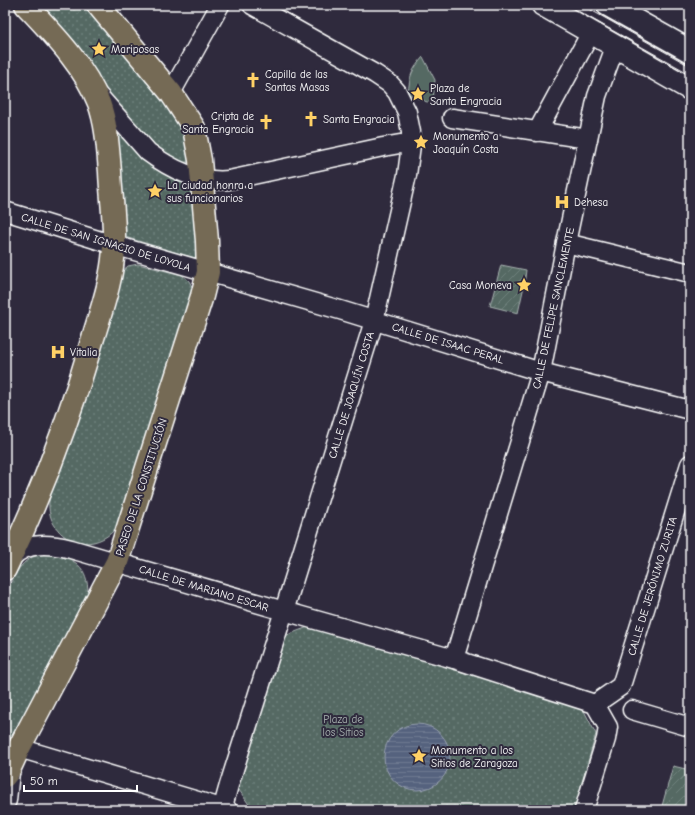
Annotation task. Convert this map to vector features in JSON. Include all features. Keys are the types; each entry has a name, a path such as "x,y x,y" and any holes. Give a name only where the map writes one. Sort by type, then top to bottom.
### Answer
{"main road":[{"path":"8,564 47,474 87,359 110,275 114,245 108,143 102,113 93,90 72,58 54,35 26,5"},
{"name":"PASEO DE LA CONSTITUCIÓN","path":"6,774 117,562 202,296 208,272 207,241 198,146 192,122 98,5"}],"street":[{"path":"170,93 220,5"},
{"path":"93,90 148,152 176,170 201,178 229,180 383,147 400,144 411,145 411,132 403,103 397,92 390,84 375,74 252,5"},
{"path":"543,5 690,89"},
{"path":"608,5 690,51"},
{"path":"537,132 589,36"},
{"name":"CALLE DE FELIPE SANCLEMENTE","path":"454,658 541,372 597,96 615,46"},
{"path":"452,118 588,139"},
{"name":"CALLE DE JOAQUÍN COSTA","path":"284,611 374,320 407,175 411,145"},
{"name":"CALLE DE SAN IGNACIO DE LOYOLA","path":"5,211 208,272"},
{"path":"565,251 690,273"},
{"name":"CALLE DE ISAAC PERAL","path":"208,272 374,320 541,372 690,410"},
{"name":"CALLE DE JERÓNIMO ZURITA","path":"621,686 690,464"},
{"name":"CALLE DE MARIANO ESCAR","path":"8,564 20,551 27,548 58,545 284,611"},
{"path":"19,748 224,809 229,785 284,611 454,658 585,702 595,704 621,686 632,710 690,727"},
{"path":"584,810 606,739 608,727 595,704"},
{"path":"608,727 632,710"},
{"path":"5,800 6,774"}],"green space":[{"path":"33,5 92,5 166,96 191,142 193,155 188,162 179,163 142,138"},
{"path":"423,57 435,80 433,101 427,102 408,94 412,74"},
{"path":"111,120 147,157 144,161 171,178 193,184 198,258 125,237"},
{"path":"138,264 182,275 189,281 195,292 118,526 99,541 89,543 77,542 65,537 52,521 49,508 50,496 65,453 120,273 128,266"},
{"path":"501,265 526,270 518,313 490,306"},
{"path":"50,552 73,561 83,570 86,577 88,594 5,753 5,594 17,571 26,561 40,554"},
{"name":"Plaza de los Sitios","path":"308,627 582,707 596,734 574,810 255,810 250,806 237,787 282,637"},
{"path":"673,766 690,770 690,810 676,810 662,806"}],"water":[{"path":"417,724 429,727 440,734 447,745 450,757 447,769 440,780 429,787 417,790 405,787 394,780 387,769 384,757 387,745 394,734 405,727"}],"tram line":[{"path":"567,5 690,74"},
{"path":"582,5 690,66"}],"place":[{"name":"Mariposas","path":"99,49"},
{"name":"Capilla de las Santas Masas","path":"253,80"},
{"name":"Plaza de Santa Engracia","path":"418,94"},
{"name":"Santa Engracia","path":"311,119"},
{"name":"Cripta de Santa Engracia","path":"266,122"},
{"name":"Monumento a Joaquín Costa","path":"421,142"},
{"name":"La ciudad honra a sus funcionarios","path":"155,191"},
{"name":"Dehesa","path":"562,202"},
{"name":"Casa Moneva","path":"524,285"},
{"name":"Vitalia","path":"58,352"},
{"name":"Monumento a los Sitios de Zaragoza","path":"419,756"}]}
